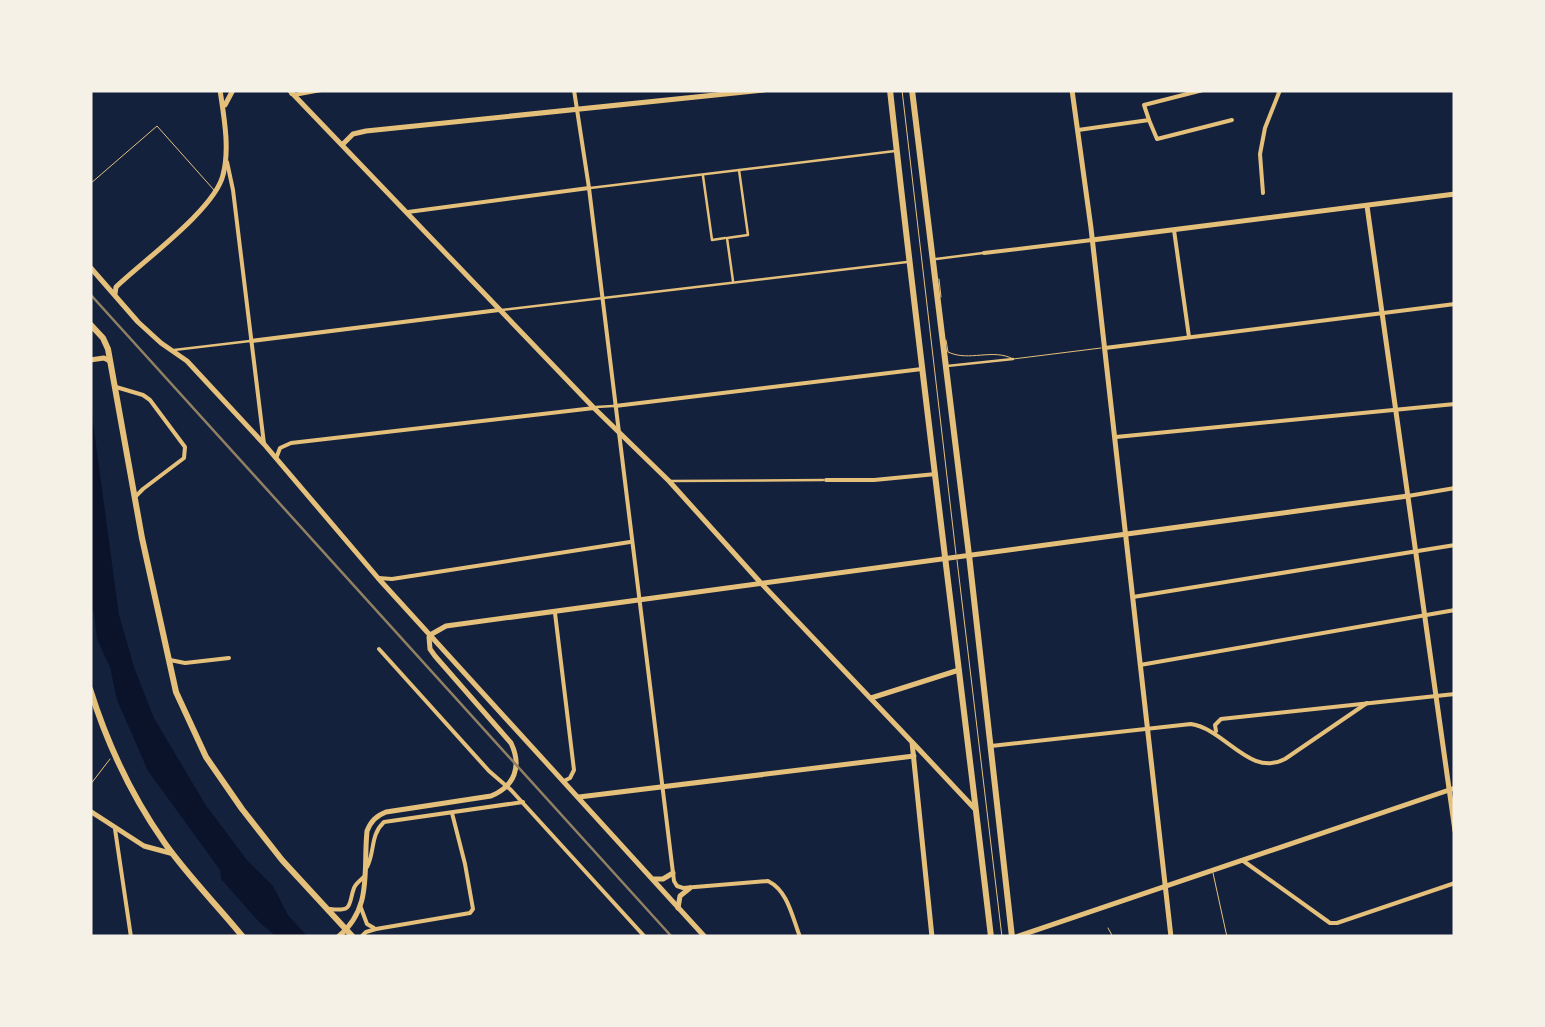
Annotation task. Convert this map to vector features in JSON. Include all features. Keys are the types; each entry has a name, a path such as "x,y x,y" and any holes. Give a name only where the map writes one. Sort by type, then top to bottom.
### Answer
{"main road":[{"path":"890,90 991,937"},
{"path":"912,90 990,746 1019,936"},
{"path":"90,324 106,343 110,360 176,692 206,757 242,809 282,860 353,937"},
{"path":"90,689 126,780 149,819 173,854 243,937"}],"street":[{"path":"220,90 264,444"},
{"path":"223,112 233,90"},
{"path":"291,92 322,90"},
{"path":"574,90 674,882 680,888 690,888 768,881 778,886 787,900 800,937"},
{"path":"343,144 366,130 764,90"},
{"path":"1072,90 1171,937"},
{"path":"1203,90 1144,105 1157,139 1232,120"},
{"path":"1263,193 1260,154 1280,90"},
{"path":"291,92 669,482 976,810"},
{"path":"1078,130 1149,120"},
{"path":"408,212 896,151"},
{"path":"116,294 116,287 206,205 224,174 226,157"},
{"path":"703,174 712,240 748,235 739,170"},
{"path":"933,259 1455,194"},
{"path":"1366,206 1455,830"},
{"path":"1174,230 1189,338"},
{"path":"727,238 734,283"},
{"path":"172,350 908,262"},
{"path":"90,267 138,322 187,361 264,444 378,578 705,937"},
{"path":"1105,348 1455,304"},
{"path":"946,367 1013,359"},
{"path":"90,360 110,360"},
{"path":"276,459 280,448 291,443 922,370"},
{"path":"114,386 150,400 186,451 184,458 135,498"},
{"path":"1115,437 1455,404"},
{"path":"669,482 874,480 936,474"},
{"path":"430,634 446,626 1455,488"},
{"path":"378,578 400,578 632,542"},
{"path":"1133,597 1455,545"},
{"path":"1140,665 1455,610"},
{"path":"555,612 574,770 564,781"},
{"path":"338,937 361,908 370,822 386,812 491,796 506,788 514,776 517,760 512,743 435,656 430,649 430,634"},
{"path":"379,649 488,771 523,802 646,937"},
{"path":"167,660 230,658"},
{"path":"872,698 959,670"},
{"path":"1216,734 1215,725 1221,719 1455,694"},
{"path":"990,746 1191,724 1200,725 1256,761 1270,765 1368,703"},
{"path":"912,742 932,937"},
{"path":"578,797 924,755"},
{"path":"1019,936 1452,789"},
{"path":"328,909 350,906 354,887 372,859 374,835 379,826 390,821 523,802"},
{"path":"90,810 144,846 173,854"},
{"path":"361,937 376,928 470,913 473,909 452,814"},
{"path":"116,829 131,937"},
{"path":"1242,860 1330,923 1455,883"},
{"path":"651,878 663,879 672,873"},
{"path":"678,908 680,896 690,888"},
{"path":"361,908 367,924 376,928"}],"lane":[{"path":"902,90 1002,937"},
{"path":"90,184 157,126 216,192"},
{"path":"942,338 948,352 958,357 1002,354 1013,359 1105,348"},
{"path":"90,784 110,758"},
{"path":"1212,870 1227,937"},
{"path":"1108,928 1113,937"}],"water":[{"path":"90,400 119,615 154,718 205,804 247,860 273,886 288,915 308,937 277,937 221,879 220,870 148,771 117,700 90,608"}],"railway":[{"path":"90,294 672,937"}]}
